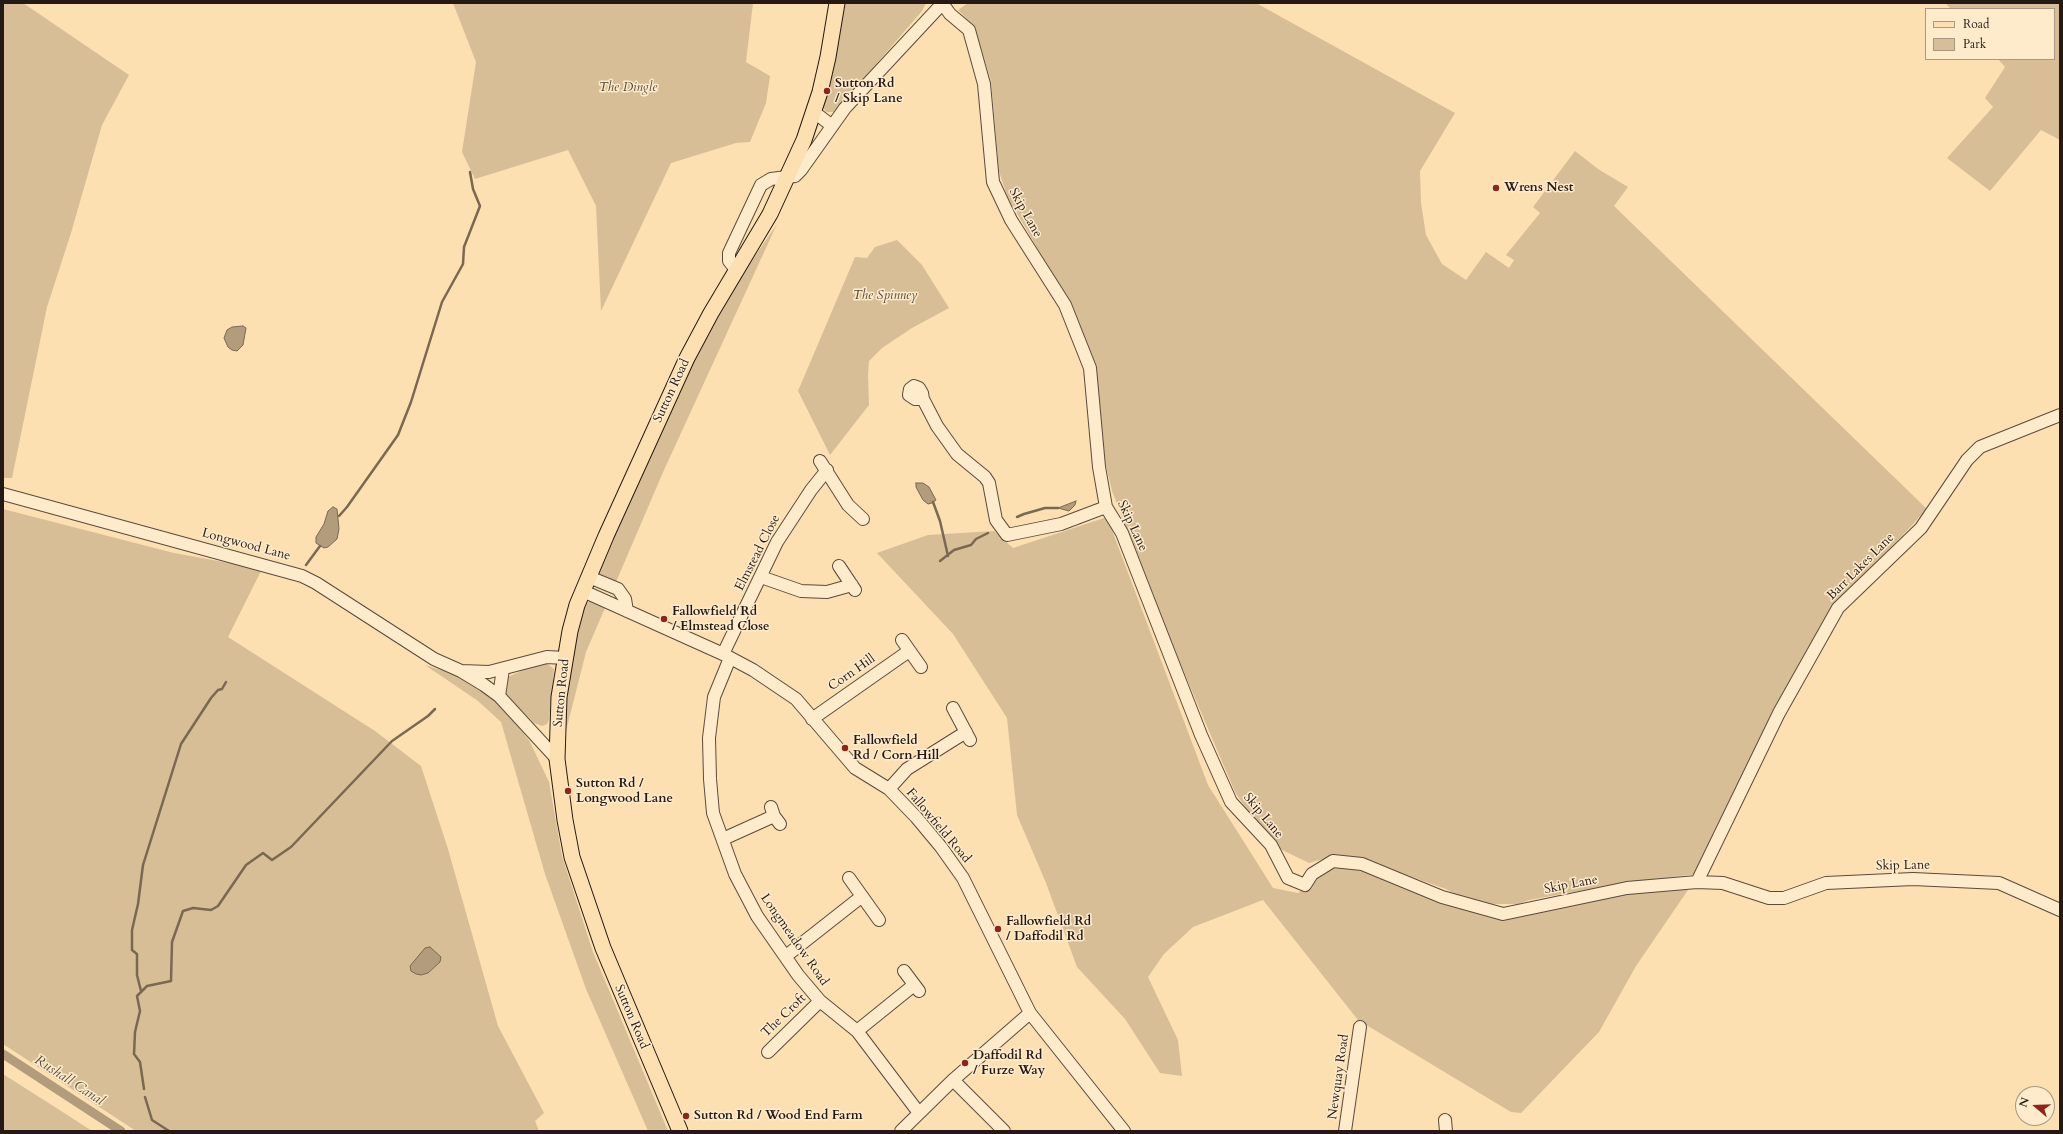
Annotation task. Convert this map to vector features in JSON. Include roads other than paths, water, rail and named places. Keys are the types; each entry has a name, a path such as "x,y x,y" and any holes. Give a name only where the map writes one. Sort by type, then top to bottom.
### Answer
{"main road":[{"name":"Sutton Road","path":"680,1131 602,948 572,857 564,820 557,759 559,698 570,632 583,591 621,501 687,358 711,313 770,214 788,176 814,112 828,57 837,3"}],"street":[{"name":"Skip Lane","path":"788,176 794,176 801,170 831,125 845,108 942,4 969,30 984,84 993,182 1011,220 1065,305 1090,368 1099,467 1106,507 1122,533 1201,735 1231,802 1271,845 1288,878 1305,885 1312,874 1333,861 1362,864 1442,897 1503,914 1627,888 1697,882 1723,883 1769,898 1784,898 1826,883 1913,879 1999,883 2060,910"},
{"path":"814,112 831,125"},
{"path":"737,271 729,261 730,253 761,185 771,179 788,176"},
{"path":"923,399 937,426 957,454 985,477 989,483 996,520 1007,535 1061,524 1106,507"},
{"name":"Barr Lakes Lane","path":"1697,882 1780,713 1838,608 1921,528 1967,460 1980,447 2060,415"},
{"name":"Elmstead Close","path":"726,656 777,542 824,465 848,505 863,519"},
{"name":"Longwood Lane","path":"3,494 302,576 316,583 434,659 461,671 499,696 557,759"},
{"path":"761,577 801,591 827,592 853,588 839,566"},
{"path":"589,577 618,589 625,599 627,611"},
{"name":"Fallowfield Road","path":"583,591 726,656 753,670 796,699 855,768 889,789 916,818 963,878 1030,1013 1124,1131"},
{"path":"902,640 908,651 921,667"},
{"name":"Corn Hill","path":"812,719 908,651"},
{"name":"Longmeadow Road","path":"726,656 714,697 709,738 710,779 713,813 735,874 757,916 820,1001 857,1031 919,1112"},
{"name":"Longwood Lane","path":"461,671 490,672 546,657 565,658"},
{"path":"499,696 503,669"},
{"path":"889,789 907,769 968,736 953,708"},
{"path":"723,840 775,816"},
{"path":"848,878 879,920"},
{"path":"786,956 861,897"},
{"path":"857,1031 916,988 904,971"},
{"name":"The Croft","path":"766,1054 820,1001"},
{"path":"901,1131 919,1112 1030,1013"},
{"name":"Newquay Road","path":"1346,1131 1360,1027"},
{"path":"954,1080 1004,1131"}],"waterway":[{"path":"339,516 398,435 411,402 442,302 463,264 464,247 480,206 473,189 470,172"},
{"path":"933,502 940,521 948,556"},
{"path":"1017,517 1045,508 1058,508"},
{"path":"940,561 954,550 971,545 976,539 988,533"},
{"path":"306,565 320,546"},
{"path":"141,991 137,975 137,954 132,950 132,930 138,904 143,865 181,744 211,698 218,690 222,689 226,682"},
{"path":"144,1089 140,1062 134,1054 135,1032 140,1011 137,996 147,986 171,981 172,942 183,911 193,908 211,910 218,906 246,865 263,853 272,860 291,847 392,741 428,716 435,709"},
{"name":"Rushall Canal","path":"3,1054 121,1131"},
{"path":"145,1097 152,1120 169,1131"}],"place":[{"name":"Sutton Rd / Skip Lane","path":"827,91"},
{"name":"Wrens Nest","path":"1496,188"},
{"name":"Fallowfield Rd / Elmstead Close","path":"664,619"},
{"name":"Fallowfield Rd / Corn Hill","path":"845,748"},
{"name":"Sutton Rd / Longwood Lane","path":"568,791"},
{"name":"Fallowfield Rd / Daffodil Rd","path":"998,929"},
{"name":"Daffodil Rd / Furze Way","path":"965,1063"},
{"name":"Sutton Rd / Wood End Farm","path":"686,1116"}],"park label":[{"name":"The Dingle","path":"628,88"},
{"name":"The Spinney","path":"885,296"}]}
